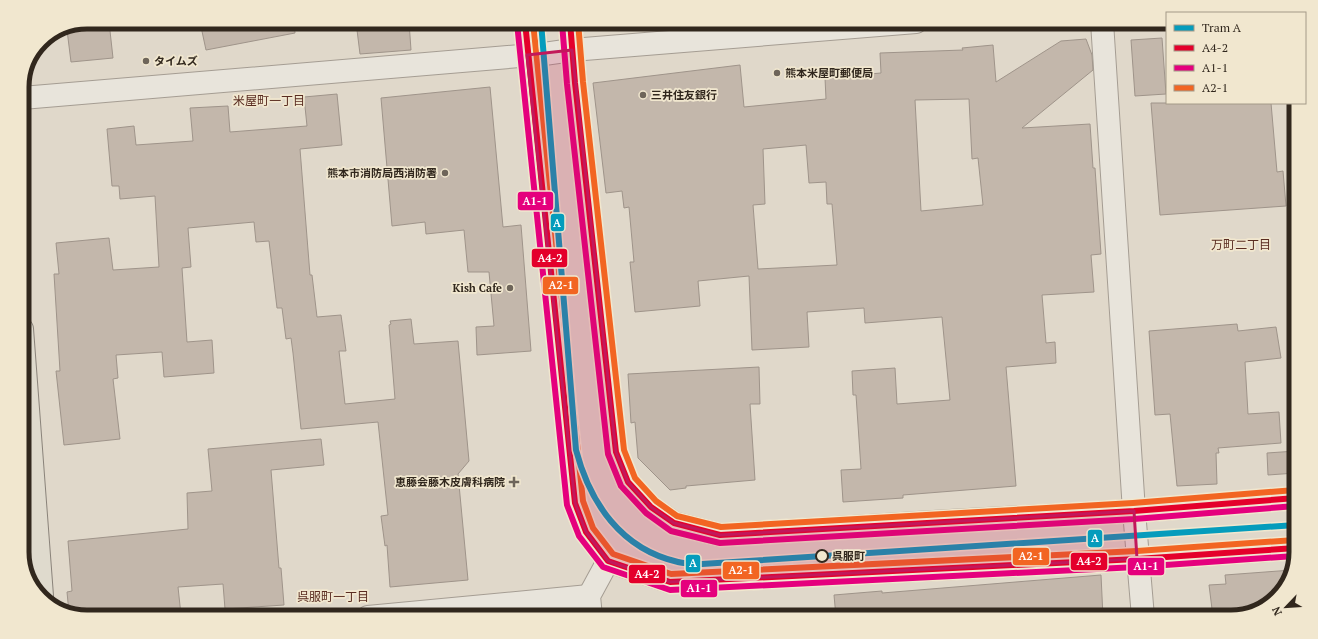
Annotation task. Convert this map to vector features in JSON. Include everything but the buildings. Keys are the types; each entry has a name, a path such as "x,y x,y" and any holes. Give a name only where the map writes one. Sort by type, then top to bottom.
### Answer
{"main road":[{"path":"29,422 41,588"}],"street":[{"path":"525,29 574,503 586,532 608,561 670,582 1137,559 1289,548"},
{"path":"570,29 616,452 628,482 651,507 674,523 720,535 1134,511 1289,499"},
{"path":"29,97 830,29"},
{"path":"1102,29 1137,559 1142,610"},
{"path":"523,610 590,607 608,561"}],"highlighted area":[{"path":"572,50 616,452 628,482 651,507 674,523 720,535 1134,511 1137,559 670,582 608,561 586,532 575,503 527,55"}],"tram line":[{"name":"A","path":"542,29 576,450 582,469 599,505 624,535 640,546 658,556 678,562 702,564 1289,525"}],"transit line":[{"name":"A1-1","path":"518,29 567,505 579,536 603,567 670,590 1137,567 1289,556"},
{"name":"A4-2","path":"526,29 575,503 586,532 608,561 670,582 1137,559 1289,548"},
{"name":"A2-1","path":"534,29 583,501 593,528 613,554 671,574 1137,551 1289,540"},
{"name":"A1-1","path":"562,29 567,84 608,454 621,486 646,513 671,531 720,543 1134,519 1289,507"},
{"name":"A4-2","path":"571,29 575,83 616,452 628,482 651,507 674,523 720,535 1134,511 1289,499"},
{"name":"A2-1","path":"579,29 583,82 624,450 635,478 656,501 677,516 721,527 1133,503 1289,490"}],"place":[{"name":"タイムズ","path":"146,61"},
{"name":"熊本米屋町郵便局","path":"777,73"},
{"name":"三井住友銀行","path":"643,95"},
{"name":"熊本市消防局西消防署","path":"445,173"},
{"name":"Kish Cafe","path":"510,288"},
{"name":"恵藤会藤木皮膚科病院","path":"514,482"},
{"name":"呉服町","path":"822,556"}],"district":[{"name":"米屋町一丁目","path":"269,101"},
{"name":"万町二丁目","path":"1241,245"},
{"name":"呉服町一丁目","path":"333,597"}]}
